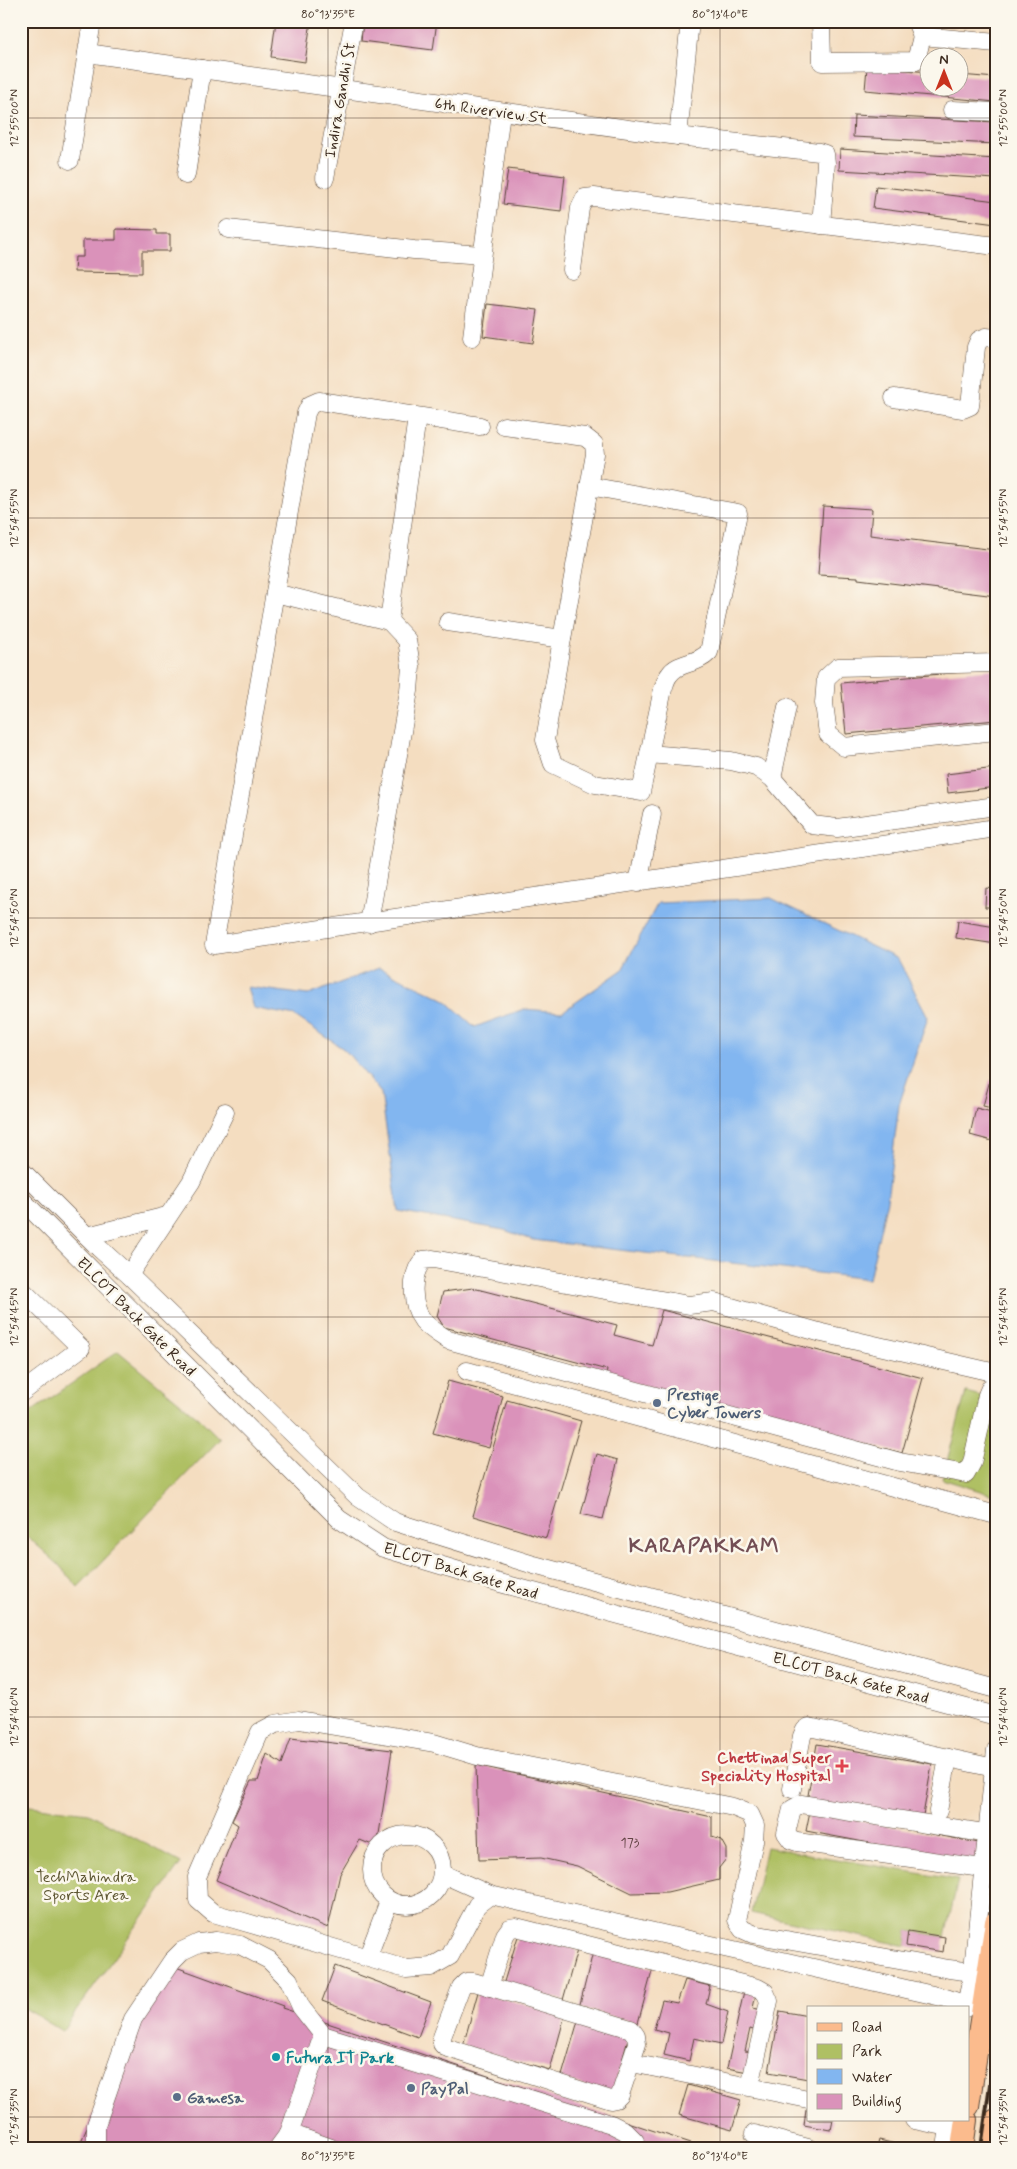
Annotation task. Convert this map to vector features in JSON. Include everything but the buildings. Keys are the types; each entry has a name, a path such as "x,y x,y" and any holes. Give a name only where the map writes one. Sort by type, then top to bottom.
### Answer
{"main road":[{"path":"970,2093 996,1922"},
{"path":"992,2148 996,2120"},
{"path":"955,2122 962,2148"}],"street":[{"path":"70,160 92,21"},
{"name":"Indira Gandhi St","path":"325,178 354,21"},
{"path":"678,136 690,21"},
{"path":"821,21 822,62 916,61 919,29 996,43"},
{"name":"6th Riverview St","path":"87,53 678,136 819,152 825,154 821,225"},
{"path":"186,175 202,69"},
{"path":"952,110 996,112"},
{"path":"472,337 501,112"},
{"path":"572,270 580,208 585,198 594,197 996,246"},
{"path":"228,229 414,250 482,255"},
{"path":"894,398 963,409 970,406 976,347 979,340 986,337 996,338"},
{"path":"480,426 319,401 310,405 306,413 214,946 996,828"},
{"path":"389,621 416,416"},
{"path":"504,426 585,437 594,444 596,454 589,486 545,740 553,764 595,784 641,792 663,689 670,673 679,666 702,660 709,652 738,513 589,486"},
{"path":"275,593 389,621 407,640 411,666 409,690 368,923"},
{"path":"448,622 562,639"},
{"path":"996,663 838,667 826,678 824,703 828,734 844,747 996,731"},
{"path":"772,778 787,707"},
{"path":"649,754 731,761 756,767 772,778 812,825 837,828 996,806"},
{"path":"638,883 652,814"},
{"path":"129,1275 191,1182 225,1112"},
{"name":"ELCOT Back Gate Road","path":"21,1170 358,1497 395,1522 534,1565 996,1689"},
{"name":"ELCOT Back Gate Road","path":"21,1199 339,1519 384,1548 510,1586 996,1716"},
{"path":"87,1236 167,1216"},
{"path":"996,1373 822,1332 714,1302 690,1305 434,1259 423,1260 417,1267 416,1272 414,1291 416,1306 422,1319 432,1330 448,1340 900,1462 966,1474 972,1463 987,1395 990,1388 996,1388"},
{"path":"21,1289 81,1348 21,1393"},
{"path":"467,1371 996,1515"},
{"path":"234,1412 254,1395"},
{"path":"490,1894 477,1905 450,1956 431,1967 406,1968 213,1913 198,1900 197,1877 260,1732 274,1724 298,1720 434,1744 478,1756 733,1807 750,1814 755,1826 754,1841 737,1920 742,1929 753,1934 972,1972"},
{"path":"792,1789 802,1736 805,1730 810,1727 994,1768"},
{"path":"443,1874 490,1894 946,1998 966,2006 990,1869 996,1750"},
{"path":"938,1811 948,1758"},
{"path":"990,1869 797,1842 787,1837 786,1827 792,1809 801,1804 991,1835"},
{"path":"411,1835 424,1839 435,1848 441,1860 443,1874 440,1885 433,1895 424,1902 412,1906 400,1905 389,1901 379,1892 372,1880 371,1866 376,1853 385,1842 397,1836 411,1835"},
{"path":"368,1956 389,1901"},
{"path":"489,1987 505,1935 510,1928 516,1927 758,1988 765,1992 769,2001 752,2077"},
{"path":"739,1950 742,1929"},
{"path":"96,2148 96,2125 133,2020 172,1961 182,1951 199,1943 216,1941 240,1946 270,1960 290,1980 301,2007 323,2035 611,2124 625,2131 635,2141 635,2148"},
{"path":"466,1982 474,1982 631,2029 636,2036 633,2058 620,2095 616,2099 611,2100 445,2047 442,2044 442,2037 461,1987 466,1982"},
{"path":"278,2148 289,2133 323,2035"},
{"path":"633,2058 807,2088"},
{"path":"633,2058 807,2099"},
{"path":"946,2148 955,2122"},
{"path":"289,2133 331,2148"},
{"path":"754,2134 808,2148"}],"green space":[{"path":"118,1351 200,1419 220,1439 78,1587 58,1564 21,1531 21,1419"},
{"path":"966,1392 996,1400 996,1496 942,1479"},
{"name":"TechMahindra Sports Area","path":"21,1805 89,1813 181,1863 62,2031 21,2006"},
{"path":"766,1847 958,1880 945,1937 908,1931 906,1946 751,1913"}],"water":[{"path":"771,898 898,959 928,1017 899,1105 887,1200 869,1279 533,1240 504,1230 398,1211 381,1093 345,1050 295,1016 253,1008 247,987 308,995 379,968 444,999 475,1027 524,1009 562,1012 622,970 658,903"}],"railway":[{"path":"981,2148 996,2042"}],"place":[{"name":"Prestige Cyber Towers","path":"657,1403"},
{"name":"Chettinad Super Speciality Hospital","path":"842,1766"},
{"name":"Futura IT Park","path":"276,2057"},
{"name":"PayPal","path":"411,2088"},
{"name":"Gamesa","path":"177,2097"}],"district":[{"name":"KARAPAKKAM","path":"704,1545"}]}
